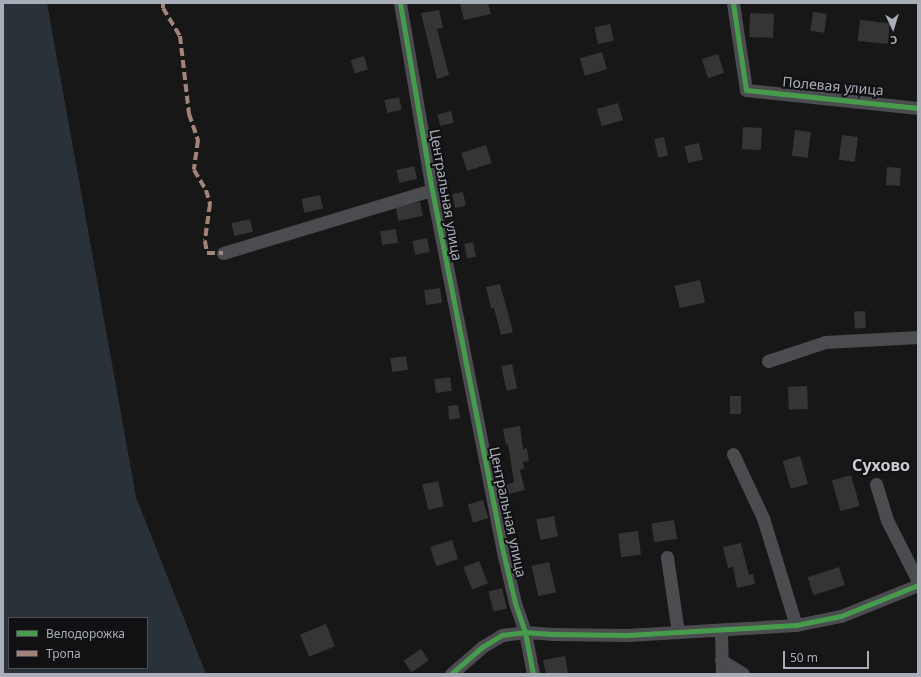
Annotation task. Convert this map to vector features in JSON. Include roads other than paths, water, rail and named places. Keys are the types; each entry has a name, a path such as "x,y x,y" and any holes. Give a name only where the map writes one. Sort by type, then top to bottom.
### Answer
{"street":[{"name":"Центральная улица","path":"400,3 432,190 504,556 515,603 525,632 533,674"},
{"name":"Полевая улица","path":"733,3 746,90 918,108"},
{"path":"223,253 432,190"},
{"path":"768,361 825,342 918,337"},
{"path":"733,454 763,518 796,625"},
{"path":"876,484 887,520 918,581"},
{"path":"667,557 678,632"},
{"path":"451,674 482,647 502,635 525,632 552,634 627,635 796,625 841,616 918,585"},
{"path":"721,630 722,674"},
{"path":"721,660 743,674"}],"district":[{"name":"Сухово","path":"881,465"}]}
